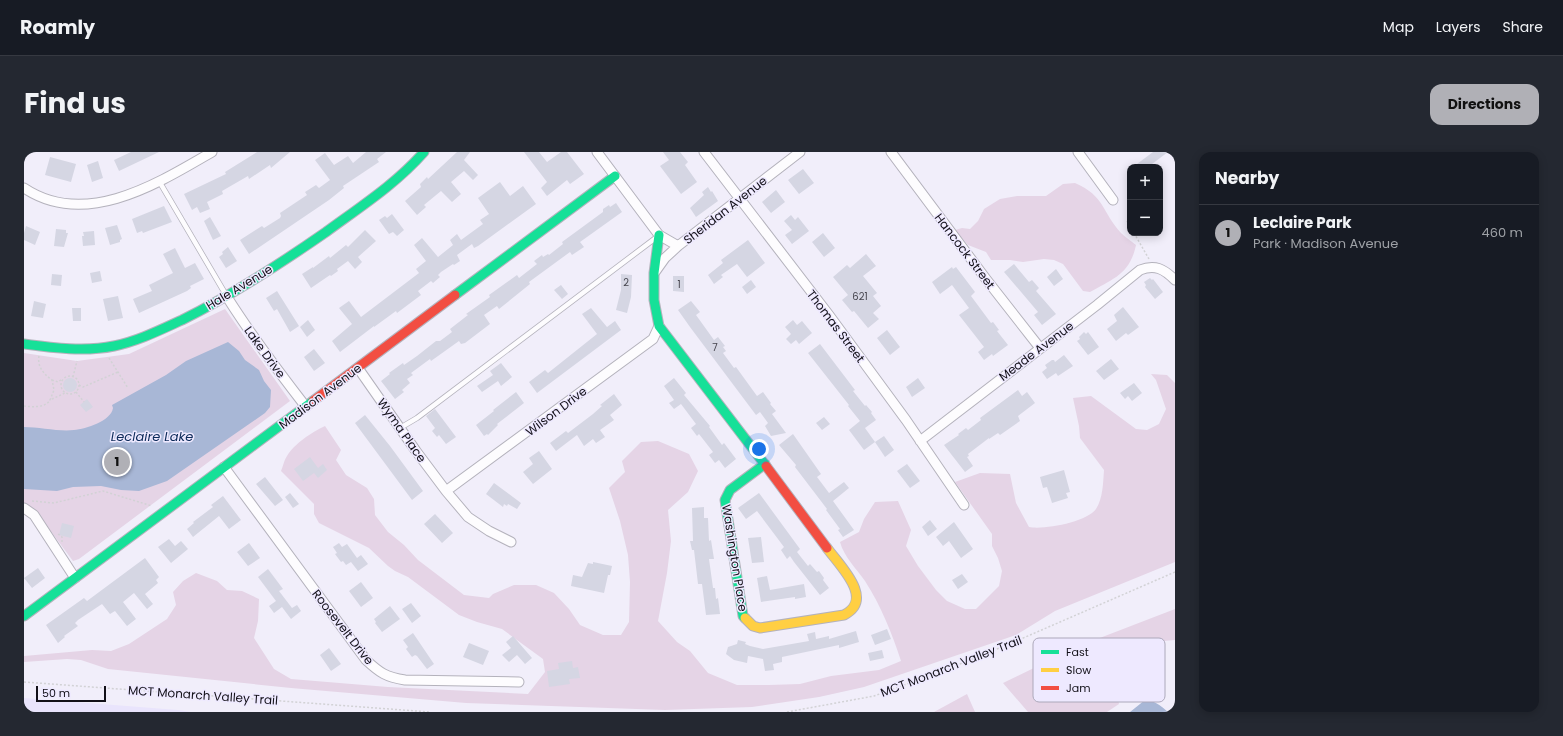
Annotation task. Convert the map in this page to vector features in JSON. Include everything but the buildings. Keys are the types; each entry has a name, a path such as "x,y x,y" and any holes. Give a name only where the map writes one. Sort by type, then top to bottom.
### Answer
{"street":[{"path":"24,188 39,196 70,205 102,203 119,198 159,181 212,152"},
{"name":"Hale Avenue","path":"24,344 88,349 107,348 126,344 192,315 227,297 326,232 402,177 424,152"},
{"path":"597,152 659,235 678,246"},
{"name":"Thomas Street","path":"704,152 829,315 920,441 964,505"},
{"name":"Sheridan Avenue","path":"654,273 665,258 678,246 800,152"},
{"name":"Hancock Street","path":"891,152 986,280 1040,348"},
{"path":"1078,152 1113,200"},
{"name":"Madison Avenue","path":"24,616 615,176"},
{"name":"Washington Place","path":"659,235 654,273 654,300 659,326 765,464 855,586 858,594 858,601 855,608 850,612 844,615 760,628 753,626 743,616 725,500 730,490 765,464"},
{"path":"1154,266 1161,268 1175,280"},
{"name":"Meade Avenue","path":"920,441 1098,305 1140,270 1154,266"},
{"name":"Lake Drive","path":"227,297 239,317 306,407"},
{"name":"Wilson Drive","path":"446,491 653,339 659,326"},
{"name":"Wyma Place","path":"358,368 446,491 468,517 489,531 511,542"},
{"name":"Roosevelt Drive","path":"224,468 366,660 374,668 389,677 405,680 519,682"},
{"path":"28,504 76,578"}],"lane":[{"path":"159,181 227,297"},
{"path":"400,428 417,418 659,235"}],"path":[{"path":"1136,236 1154,266"},
{"path":"39,354 39,366 52,380 58,382 68,376 77,380 79,385 76,392 70,394 65,393 50,400"},
{"path":"109,358 128,388"},
{"path":"73,377 77,361"},
{"path":"79,385 83,387 118,372"},
{"path":"64,378 61,386 65,393"},
{"path":"24,406 44,406 48,404 54,390 52,380"},
{"path":"76,392 84,402"},
{"path":"28,504 54,503 103,492 154,506"},
{"name":"MCT Monarch Valley Trail","path":"787,712 881,693 945,670 1014,642 1175,572"},
{"name":"MCT Monarch Valley Trail","path":"24,682 430,712"}],"shaded area":[{"path":"1075,183 1085,188 1098,199 1121,233 1136,245 1130,263 1125,269 1113,279 1090,292 1083,291 1063,264 1054,260 1044,259 1023,262 991,260 986,252 968,245 955,230 962,228 970,229 978,221 984,209 1000,199 1017,196 1046,196 1063,184"},
{"path":"225,309 290,401 79,559 73,561 37,513 24,504 24,353 77,361 129,354"},
{"path":"1151,374 1167,375 1175,383 1175,562 1055,611 1016,635 864,687 819,697 752,707 665,710 466,703 291,688 108,669 81,660 67,659 24,662 24,656 92,650 111,651 129,644 167,619 176,605 173,592 183,581 196,573 217,581 227,590 242,591 259,599 258,621 254,638 274,669 291,679 388,687 528,694 545,672 543,659 502,629 459,615 408,577 388,566 369,548 319,523 314,514 314,504 281,471 286,458 294,447 309,435 325,426 341,450 336,460 346,475 367,488 374,499 375,515 388,532 404,545 418,560 464,595 489,598 493,594 514,585 536,585 554,593 569,609 580,625 603,635 621,635 629,622 630,582 628,555 620,521 609,488 625,472 622,461 641,442 658,441 689,454 698,471 688,492 668,510 671,541 658,621 677,642 690,651 708,673 737,685 800,684 831,676 879,670 901,661 890,630 876,600 865,581 847,558 840,542 859,532 864,519 875,502 898,501 911,530 906,546 918,566 936,590 947,601 965,609 976,609 999,586 1002,571 992,546 992,534 955,482 980,473 1010,474 1016,503 1029,527 1036,528 1054,526 1084,518 1091,514 1098,505 1102,490 1104,470 1080,438 1073,398 1091,396 1136,429 1147,430 1159,424 1166,409 1156,380"},
{"path":"1175,609 1175,640 1165,641 1165,638 1100,638"},
{"path":"1033,668 1033,702 1119,702 1119,704 1107,712 1028,712 1003,683"},
{"path":"967,694 975,712 934,712"},
{"path":"24,698 178,710 191,712 24,712"}],"water":[{"name":"Leclaire Lake","path":"228,342 239,351 245,360 259,370 264,381 271,390 270,407 265,413 167,481 139,491 121,490 101,486 73,487 57,491 24,489 24,427 68,430 85,428 97,424 108,417 113,408 112,405 166,375 186,361"},
{"path":"1142,702 1154,702 1168,712 1130,712"}],"traffic: fast":[{"path":"24,344 69,349 103,348 123,344 140,338 182,320 256,279 326,232 390,185 424,152"},
{"path":"455,295 615,176"},
{"path":"659,235 654,273 654,300 659,326 766,466"},
{"path":"24,616 313,401"},
{"path":"745,618 743,616 725,500 730,490 765,464"}],"traffic: slow":[{"path":"745,618 753,626 760,628 844,615 853,608 856,600 856,592 852,582 827,548"}],"traffic: jam":[{"path":"313,401 455,295"},
{"path":"766,466 827,548"}],"place":[{"name":"Leclaire Park","path":"117,462"}]}
